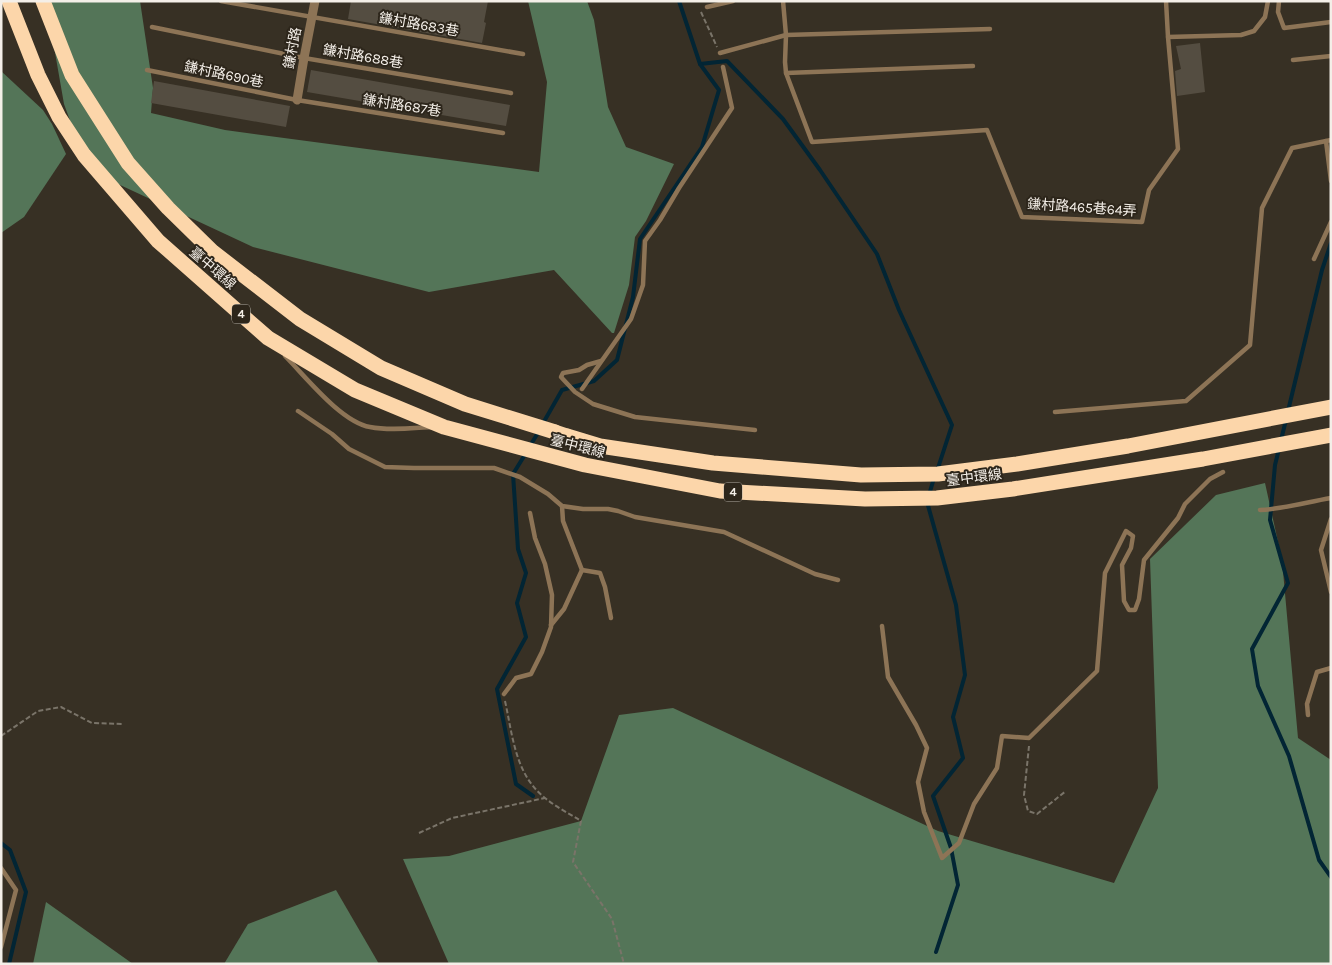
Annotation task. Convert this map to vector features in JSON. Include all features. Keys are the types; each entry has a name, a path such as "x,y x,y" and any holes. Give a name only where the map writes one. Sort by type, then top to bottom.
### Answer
{"highway":[{"name":"臺中環線","path":"9,1 38,76 59,117 84,155 158,242 268,338 355,390 444,427 585,465 720,491 865,499 928,498 1032,486 1203,460 1331,435"},
{"name":"臺中環線","path":"43,1 72,74 128,163 168,208 213,252 300,320 381,368 466,404 600,446 713,464 861,475 934,474 1017,464 1128,446 1331,407"}],"street":[{"name":"鎌村路","path":"297,100 315,1"}],"lane":[{"name":"鎌村路683巷","path":"221,1 523,54"},
{"path":"707,7 733,1"},
{"name":"鎌村路465巷64弄","path":"783,1 786,35 786,73 812,142 987,130 1022,217 1142,222 1149,190 1178,149 1166,1"},
{"path":"1168,37 1241,35 1254,31 1265,17 1268,1"},
{"path":"1279,1 1278,12 1284,28 1331,22"},
{"name":"鎌村路688巷","path":"152,28 304,58 511,93"},
{"path":"720,53 786,35 990,29"},
{"path":"1293,60 1331,56"},
{"path":"786,73 973,66"},
{"path":"582,389 631,319 643,285 645,241 732,108 723,67"},
{"name":"鎌村路690巷","path":"147,70 297,100"},
{"name":"鎌村路687巷","path":"297,100 503,132"},
{"path":"1055,412 1186,401 1250,345 1262,208 1292,148 1328,140 1331,181"},
{"path":"1314,258 1329,231 1331,222"},
{"path":"268,338 323,395 354,422 368,427 384,429 444,427"},
{"path":"601,361 587,365 579,370 563,373 561,377 575,392 593,404 635,417 755,430"},
{"path":"298,411 332,434 349,449 385,467 494,468 520,476 548,494 562,506 583,509 608,508 635,517 724,532 815,574 838,580"},
{"path":"882,626 888,677 927,748 918,782 924,812 942,858 959,843 974,804 996,768 1002,736 1029,738 1097,671 1105,573 1126,531 1133,536 1131,548 1122,565 1124,601 1129,610 1135,610 1144,560 1178,518 1185,504 1210,479 1223,472"},
{"path":"1260,510 1278,509 1331,498"},
{"path":"551,626 564,609 582,570 564,521 562,506"},
{"path":"504,694 516,678 531,674 542,652 551,626 552,595 545,564 535,538 530,513"},
{"path":"1331,519 1321,550 1331,592"},
{"path":"582,570 600,573 605,587 611,618"},
{"path":"1308,715 1307,704 1317,672 1331,668"},
{"path":"1,868 16,890 1,947"}],"path":[{"path":"700,10 720,53"},
{"path":"504,694 519,764 528,781 545,798 581,821 573,862 612,919 624,964"},
{"path":"1,736 38,711 61,706 92,723 123,724"},
{"path":"1029,738 1024,795 1028,811 1037,814 1066,791"},
{"path":"418,833 452,818 545,798"}],"green space":[{"path":"46,1 140,1 153,88 151,113 225,130 539,172 547,82 528,1 587,1 594,20 608,107 626,147 674,164 646,221 635,237 629,285 614,333 554,270 429,292 253,247 88,170 64,104"},
{"path":"1,71 43,110 66,154 24,217 1,233"},
{"path":"1265,483 1282,560 1298,738 1331,760 1331,964 449,964 403,859 449,856 581,821 619,715 673,708 938,831 1114,883 1158,788 1150,559 1216,495"},
{"path":"336,890 379,964 224,964 248,924"},
{"path":"46,902 133,964 33,964"}],"building":[{"path":"351,1 488,1 482,43 348,19"},
{"path":"1200,43 1205,92 1177,96 1175,71 1181,69 1176,46"},
{"path":"311,70 510,105 506,126 307,92"},
{"path":"154,81 290,106 286,127 151,103"}],"waterway":[{"path":"542,425 562,390 594,381 617,360 633,297 640,239 702,147 719,90 700,64 679,1"},
{"path":"700,64 727,61 783,119 877,254 899,310 952,425 937,471"},
{"path":"1288,411 1322,270 1331,243"},
{"path":"1281,440 1286,420"},
{"path":"530,446 539,431"},
{"path":"1279,449 1275,465 1270,520 1288,583 1252,649 1258,686 1289,756 1319,860 1331,877"},
{"path":"526,453 513,474 518,549 526,573 517,603 526,637 497,689 516,784 533,796"},
{"path":"929,495 934,478"},
{"path":"927,502 956,605 965,675 953,717 963,758 933,796 951,848 958,885 936,952"},
{"path":"1,843 10,850 26,892 9,964"}]}
